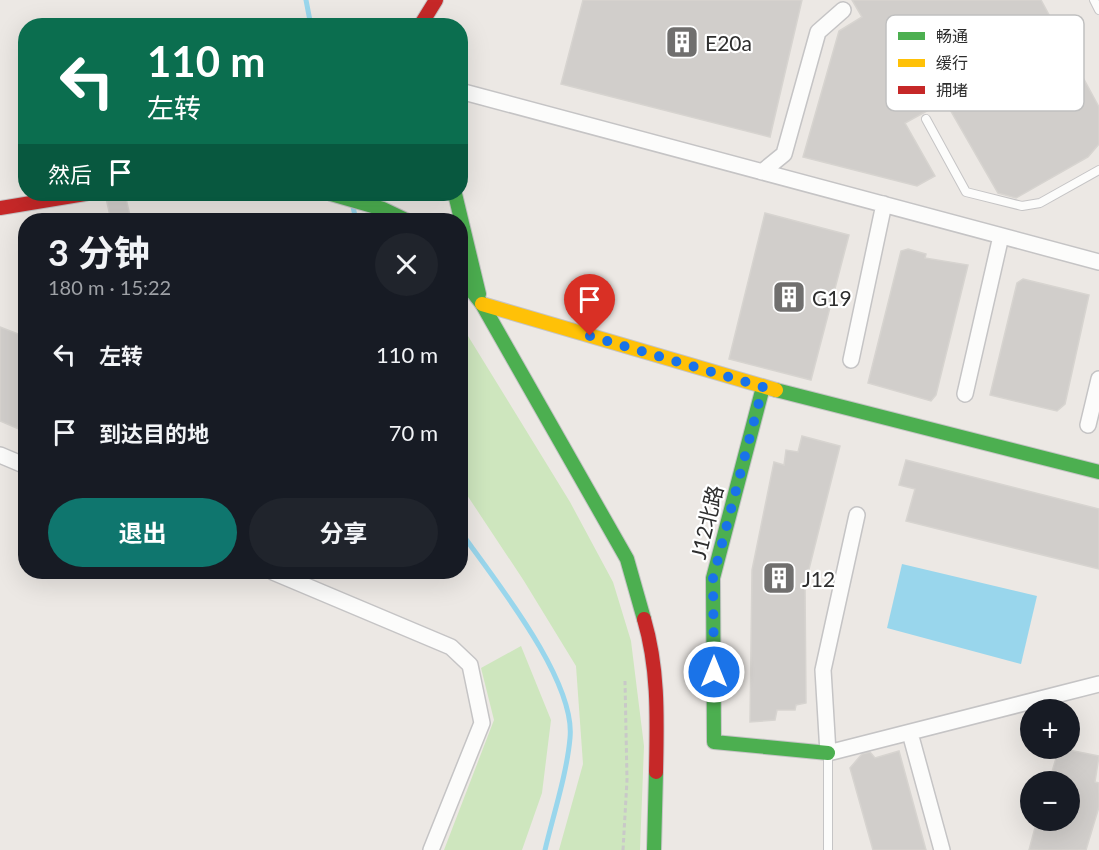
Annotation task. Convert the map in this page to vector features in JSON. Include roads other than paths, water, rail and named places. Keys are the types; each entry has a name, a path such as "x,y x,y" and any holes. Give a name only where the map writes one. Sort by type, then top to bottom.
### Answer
{"street":[{"path":"425,18 436,0"},
{"path":"762,172 784,154 818,32 843,10"},
{"path":"468,93 1099,262"},
{"path":"0,208 42,201"},
{"path":"355,201 391,213"},
{"path":"851,360 884,204"},
{"path":"965,394 1001,236"},
{"path":"468,247 482,304"},
{"path":"468,286 482,304 627,559 651,642 657,695 654,850"},
{"path":"482,304 763,387 1099,472"},
{"path":"1088,425 1099,379"},
{"name":"J12北路","path":"763,387 713,578 714,742 796,752 828,753"},
{"path":"0,455 18,463"},
{"path":"857,515 823,670 828,753 1099,684"},
{"path":"290,579 451,647 470,665 482,723 431,850"},
{"path":"910,733 942,850"}],"lane":[{"path":"1094,0 1099,10"},
{"path":"926,119 966,192 1022,206 1040,203 1099,170"},
{"path":"828,753 828,850"}],"water":[{"path":"902,564 1037,596 1021,664 887,628"}],"waterway":[{"path":"306,0 309,18"},
{"path":"353,207 354,213"},
{"path":"468,542 511,602 547,660 560,688 568,714 570,738 568,751 545,850"}],"place":[{"name":"E20a","path":"682,42"},
{"name":"G19","path":"789,297"},
{"name":"J12","path":"779,578"}]}
